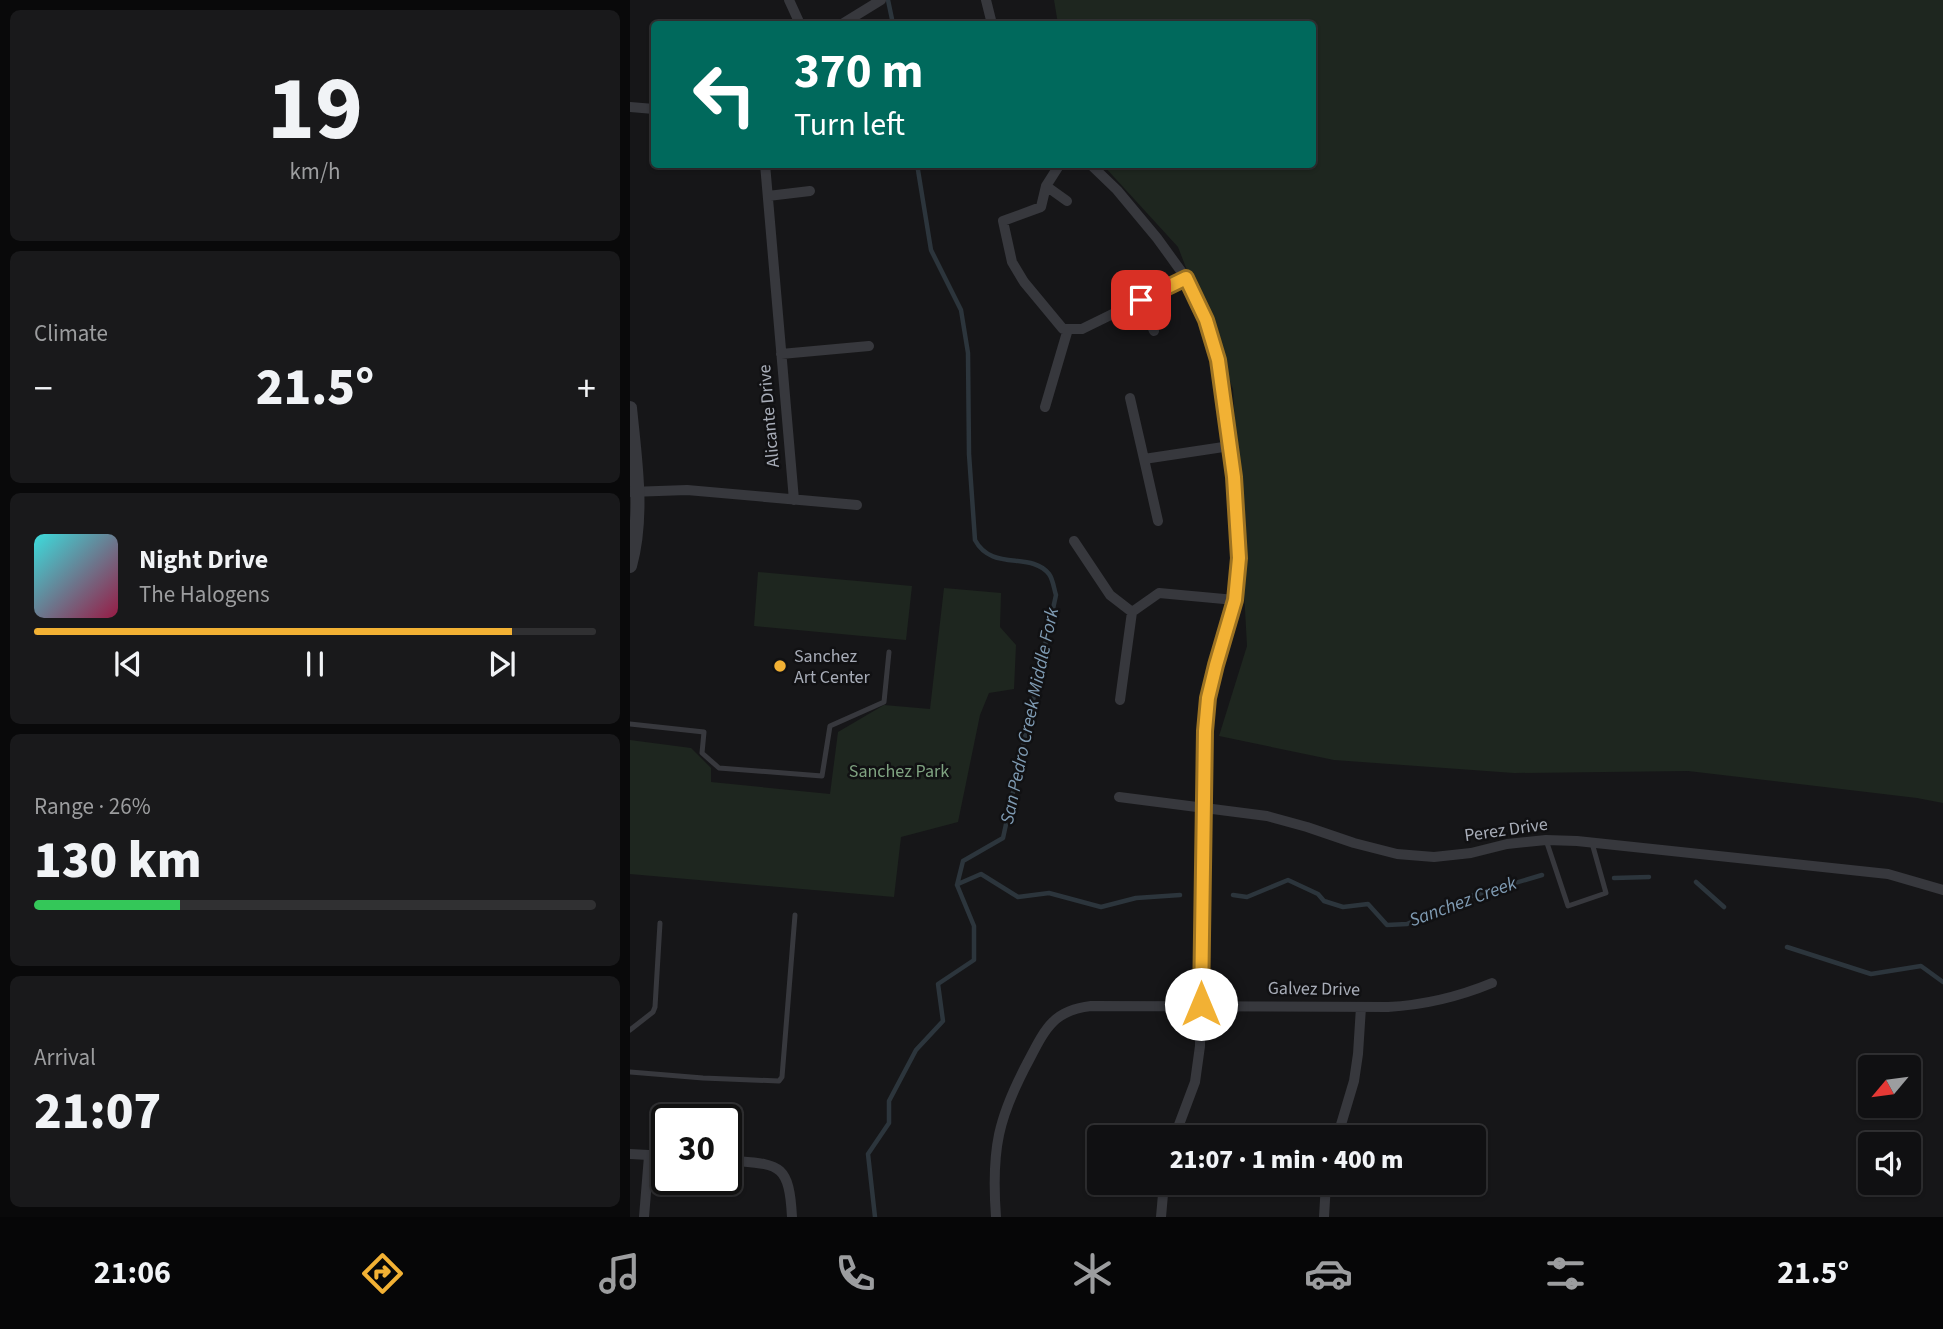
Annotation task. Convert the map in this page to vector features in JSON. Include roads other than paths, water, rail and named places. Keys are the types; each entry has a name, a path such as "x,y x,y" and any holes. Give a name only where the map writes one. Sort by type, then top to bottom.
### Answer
{"street":[{"path":"789,0 799,21"},
{"path":"986,0 991,21"},
{"path":"847,21 877,3"},
{"path":"630,107 651,109"},
{"name":"Alicante Drive","path":"765,168 794,500"},
{"path":"1057,168 1046,186 1041,207 1003,221 1012,262 1024,282 1063,329 1082,329 1186,278"},
{"path":"1094,168 1157,238 1186,278 1206,320 1218,360 1230,446 1239,558 1235,600 1208,698 1202,807 1200,1046 1195,1082 1179,1125"},
{"path":"1046,186 1067,201"},
{"path":"768,196 810,191"},
{"path":"1129,282 1141,300 1154,331"},
{"path":"1045,407 1068,329"},
{"path":"781,354 869,346"},
{"path":"1130,398 1158,521"},
{"path":"630,408 636,539 630,566"},
{"path":"1144,460 1230,446"},
{"path":"633,492 687,490 857,505"},
{"path":"1074,541 1110,595 1132,612"},
{"path":"1120,700 1132,612 1159,593 1235,600"},
{"name":"Perez Drive","path":"1119,797 1267,816 1396,854 1434,857 1546,840 1592,843 1888,874 1943,890"},
{"name":"Galvez Drive","path":"996,1217 994,1186 1000,1124 1009,1097 1048,1026 1059,1015 1075,1008 1201,1004 1361,1007 1416,1005 1442,1001 1492,983"},
{"path":"1341,1125 1354,1080 1361,1007"},
{"path":"630,1154 649,1156 644,1217"},
{"path":"742,1161 769,1164 780,1170 787,1178 791,1191 792,1217"},
{"path":"1161,1217 1163,1195"},
{"path":"1324,1217 1325,1195"}],"lane":[{"path":"630,724 704,732 702,753 719,768 822,775 830,726 884,702 889,652"},
{"path":"1546,840 1568,906 1606,892 1592,843"},
{"path":"630,1072 779,1081 782,1077 795,915"},
{"path":"630,1030 653,1012 660,923"}],"waterway":[{"name":"San Pedro Creek Middle Fork","path":"888,0 892,21"},
{"name":"San Pedro Creek Middle Fork","path":"918,168 931,250 961,310 968,353 969,454 975,540 982,550 991,556 1041,567 1049,574 1056,595 1003,838 963,861 957,885"},
{"name":"Sanchez Creek","path":"958,884 981,874 1018,897 1049,893 1101,907 1136,898 1180,895"},
{"name":"Sanchez Creek","path":"1233,895 1247,897 1288,880 1318,894 1324,901 1343,907 1368,904 1387,925 1407,924 1468,897 1542,875"},
{"name":"Sanchez Creek","path":"1614,878 1649,877"},
{"name":"Sanchez Creek","path":"1696,882 1724,907"},
{"path":"875,1217 868,1154 889,1123 889,1101 916,1050 943,1021 938,984 974,960 974,926 957,885"},
{"name":"Sanchez Creek","path":"1787,947 1871,974 1921,966 1943,982"}],"place":[{"name":"Sanchez Art Center","path":"780,666"}],"park label":[{"name":"Sanchez Park","path":"899,771"}]}
